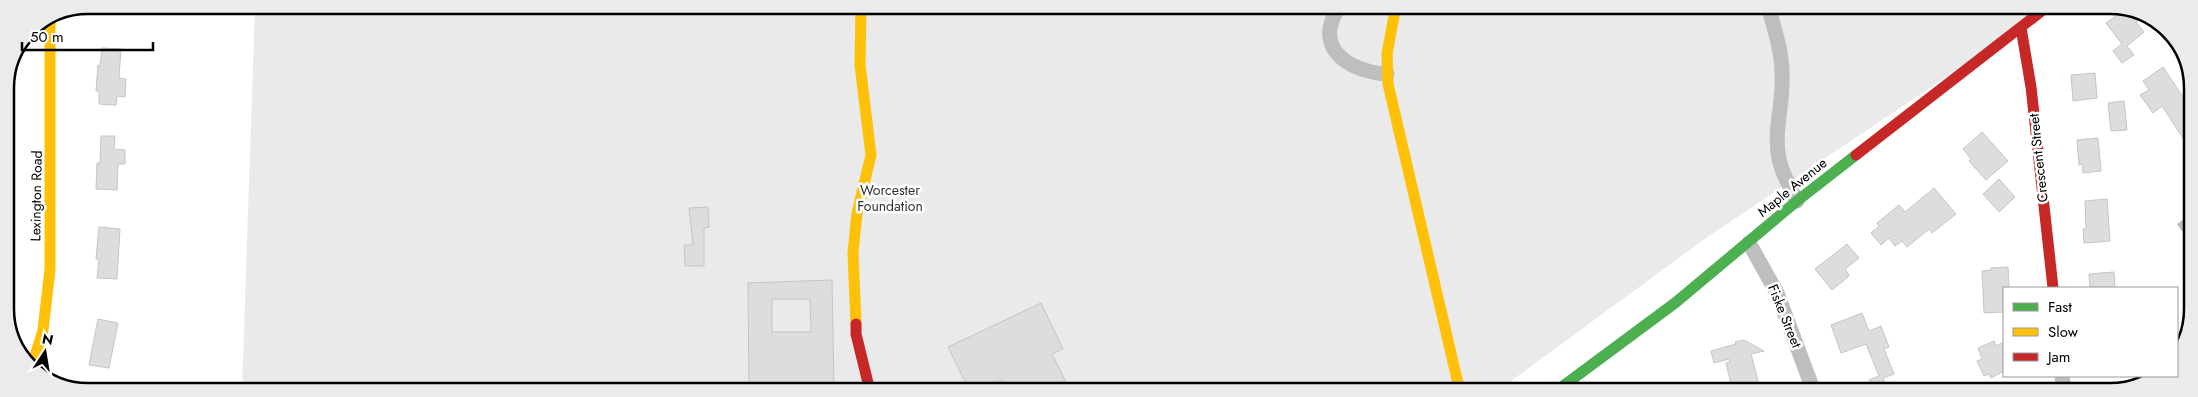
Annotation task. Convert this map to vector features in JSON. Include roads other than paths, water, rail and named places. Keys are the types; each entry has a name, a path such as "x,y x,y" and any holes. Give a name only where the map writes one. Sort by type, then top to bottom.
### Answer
{"street":[{"path":"861,14 860,64 871,155 856,213 853,253 856,334 868,383"},
{"path":"1336,14 1330,30 1330,41 1335,51 1343,60 1354,67 1368,72 1387,74"},
{"path":"1394,14 1388,46 1387,74 1390,96 1411,175 1458,383"},
{"path":"1770,14 1779,46 1783,75 1782,104 1778,130 1778,154 1784,174 1797,201"},
{"name":"Maple Avenue","path":"1568,383 1675,303 1797,201 1892,128 1937,90 2038,14"},
{"name":"Lexington Road","path":"35,361 44,332 50,268 50,24"},
{"name":"Crescent Street","path":"2021,28 2031,87 2053,287"},
{"name":"Fiske Street","path":"1749,243 1777,293 1811,383"}],"park label":[{"name":"Worcester Foundation","path":"890,198"}]}
